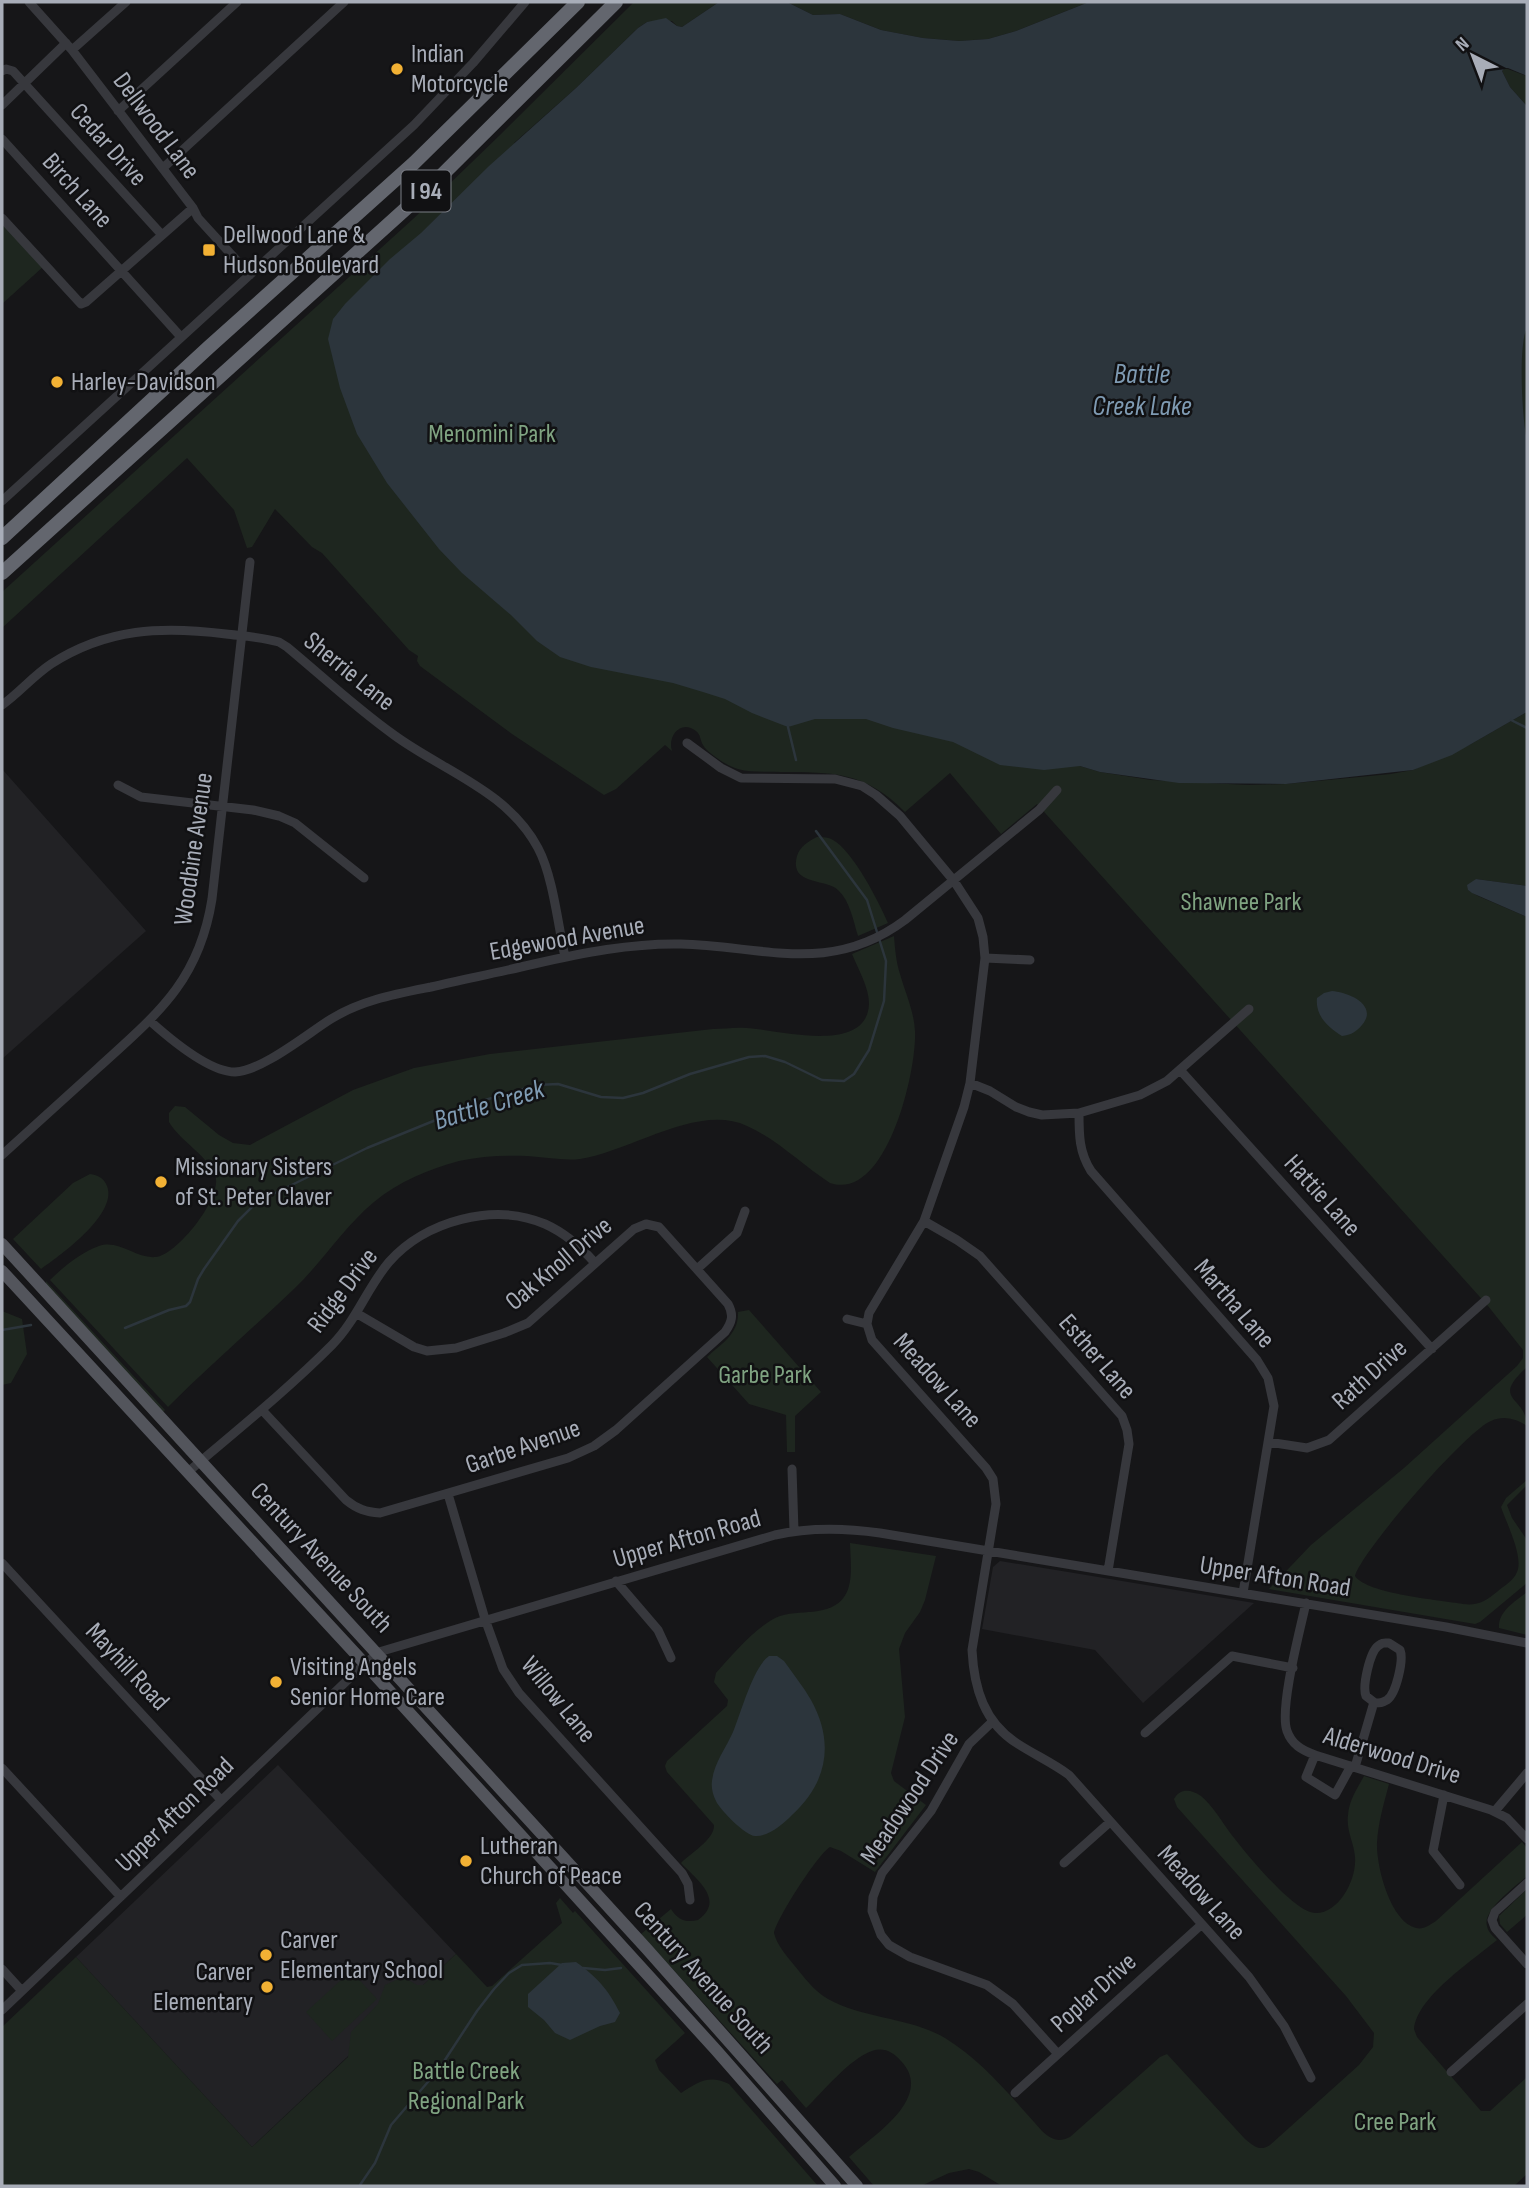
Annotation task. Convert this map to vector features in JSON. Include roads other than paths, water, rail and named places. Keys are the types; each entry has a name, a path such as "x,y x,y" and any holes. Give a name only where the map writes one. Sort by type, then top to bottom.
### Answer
{"highway":[{"name":"I 94","path":"2,538 414,163 578,2"},
{"name":"I 94","path":"2,573 432,185 616,2"}],"main road":[{"name":"Century Avenue South","path":"2,1244 646,1948 858,2186"},
{"name":"Century Avenue South","path":"2,1271 365,1664 716,2050 835,2186"}],"street":[{"name":"Dellwood Lane","path":"29,2 69,46 198,218 250,275"},
{"path":"118,111 237,2"},
{"path":"163,168 344,2"},
{"path":"2,501 431,107 525,2"},
{"path":"2,105 122,3"},
{"name":"Cedar Drive","path":"2,71 13,71 162,234"},
{"name":"Birch Lane","path":"2,139 181,337"},
{"path":"2,218 80,304 86,302 193,208"},
{"name":"Woodbine Avenue","path":"2,1155 168,1002 186,976 204,937 212,899 250,562"},
{"name":"Sherrie Lane","path":"2,705 52,663 105,639 142,631 173,629 272,640 287,647 390,733 492,795 508,809 539,849 548,875 565,957"},
{"name":"Meadow Lane","path":"687,743 721,768 741,778 835,779 862,786 900,816 954,881 978,918 984,937 985,958 970,1083 960,1120 924,1222 873,1305 867,1324 868,1333 993,1479 996,1504 972,1650 978,1693 992,1722 1016,1743 1048,1760 1069,1776 1264,1997 1284,2026 1311,2078"},
{"path":"118,785 141,797 266,812 279,816 295,823 364,878"},
{"name":"Edgewood Avenue","path":"150,1021 204,1062 226,1071 246,1070 257,1067 347,1010 363,1003 565,957 622,947 680,944 772,954 811,954 849,947 885,933 954,881 1043,806 1058,790"},
{"path":"985,958 1030,960"},
{"path":"970,1083 1029,1112 1042,1115 1079,1113 1153,1089 1181,1071 1250,1009"},
{"name":"Hattie Lane","path":"1181,1071 1432,1349"},
{"name":"Martha Lane","path":"1079,1113 1081,1151 1091,1171 1257,1360 1273,1391 1274,1406 1242,1593"},
{"path":"697,1269 737,1233 745,1211"},
{"name":"Ridge Drive","path":"188,1472 262,1410 344,1333 387,1264 425,1233 473,1218 504,1216 542,1223 570,1239 595,1263"},
{"name":"Esther Lane","path":"924,1222 963,1243 980,1256 1122,1416 1128,1430 1129,1444 1108,1571"},
{"name":"Oak Knoll Drive","path":"356,1313 401,1341 427,1351 456,1348 503,1334 528,1323 634,1229 646,1224 659,1227 697,1269"},
{"name":"Garbe Avenue","path":"262,1410 354,1507 367,1513 380,1513 568,1458 594,1446 616,1430 730,1325 732,1311 697,1269"},
{"name":"Rath Drive","path":"1268,1442 1307,1448 1329,1440 1486,1300"},
{"path":"847,1319 867,1324"},
{"path":"792,1469 794,1531"},
{"name":"Willow Lane","path":"448,1494 485,1619 503,1669 519,1693 682,1872 688,1884 690,1900"},
{"name":"Upper Afton Road","path":"2,2010 377,1653 485,1619 794,1531 864,1530 1483,1633 1527,1643"},
{"name":"Mayhill Road","path":"2,1563 220,1800"},
{"path":"616,1581 658,1630 671,1658"},
{"name":"Alderwood Drive","path":"1306,1603 1285,1708 1286,1729 1296,1745 1315,1755 1495,1811 1510,1821 1527,1839"},
{"path":"1380,1644 1392,1644 1400,1650 1402,1659 1393,1692 1385,1702 1374,1702 1367,1698 1364,1690 1373,1654 1380,1644"},
{"path":"1145,1733 1230,1657 1293,1668"},
{"path":"1315,1755 1306,1777 1335,1795 1353,1766 1374,1702"},
{"name":"Meadowood Drive","path":"992,1722 969,1744 931,1811 883,1873 873,1897 872,1911 881,1935 889,1945 910,1957 988,1985 1013,2004 1058,2054"},
{"path":"2,1768 120,1896"},
{"path":"1495,1811 1527,1773"},
{"path":"1444,1795 1433,1851 1460,1885"},
{"path":"1064,1863 1110,1822"},
{"path":"1527,1883 1497,1910 1492,1920 1496,1930 1527,1964"},
{"name":"Poplar Drive","path":"1015,2093 1201,1924"},
{"path":"2,1969 22,1991"},
{"path":"1451,2072 1527,2004"}],"water":[{"name":"Battle Creek Lake","path":"719,2 787,2 813,15 840,14 881,30 959,41 988,39 1016,31 1089,2 1527,2 1527,76 1508,68 1502,71 1510,87 1527,106 1527,328 1522,350 1522,400 1527,440 1527,712 1452,755 1413,770 1286,784 1179,783 1100,772 1080,766 1044,770 1000,765 953,742 866,719 815,719 788,727 703,692 673,683 591,667 560,657 537,641 439,549 387,483 357,434 340,388 328,339 333,319 390,259 421,233 638,28 647,22 666,18 682,27"},
{"path":"1476,879 1527,886 1527,917 1472,893 1467,885"},
{"path":"1332,991 1353,997 1367,1011 1362,1025 1351,1034 1342,1036 1320,1016 1317,998"},
{"path":"769,1656 777,1656 784,1661 811,1700 823,1732 824,1762 820,1776 804,1803 775,1829 755,1836 740,1827 718,1805 712,1784 715,1768 733,1732 753,1680"},
{"path":"576,1962 601,1984 620,2013 615,2022 570,2040 555,2033 528,2007 528,1994 562,1963"}],"waterway":[{"path":"1511,720 1527,728"},
{"name":"Battle Creek","path":"788,727 796,760"},
{"name":"Battle Creek","path":"125,1328 186,1306 204,1269 238,1221 257,1202 367,1148 485,1100 537,1085 558,1084 601,1097 623,1098 749,1057 765,1056 785,1062 822,1080 844,1081 854,1074 869,1050 884,1001 886,961 867,900 816,831"},
{"name":"Battle Creek","path":"2,1330 31,1325"},
{"path":"360,2185 375,2163 391,2125 439,2069 494,1989 509,1973 522,1965 562,1965"},
{"path":"583,1968 621,1968"}],"place":[{"name":"Indian Motorcycle","path":"397,69"},
{"name":"Dellwood Lane & Hudson Boulevard","path":"209,250"},
{"name":"Harley-Davidson","path":"57,382"},
{"name":"Missionary Sisters of St. Peter Claver","path":"161,1182"},
{"name":"Visiting Angels Senior Home Care","path":"276,1682"},
{"name":"Lutheran Church of Peace","path":"466,1861"},
{"name":"Carver Elementary School","path":"266,1955"},
{"name":"Carver Elementary","path":"267,1987"}],"park label":[{"name":"Menomini Park","path":"492,434"},
{"name":"Shawnee Park","path":"1241,902"},
{"name":"Garbe Park","path":"765,1375"},
{"name":"Battle Creek Regional Park","path":"466,2086"},
{"name":"Cree Park","path":"1395,2122"}]}
